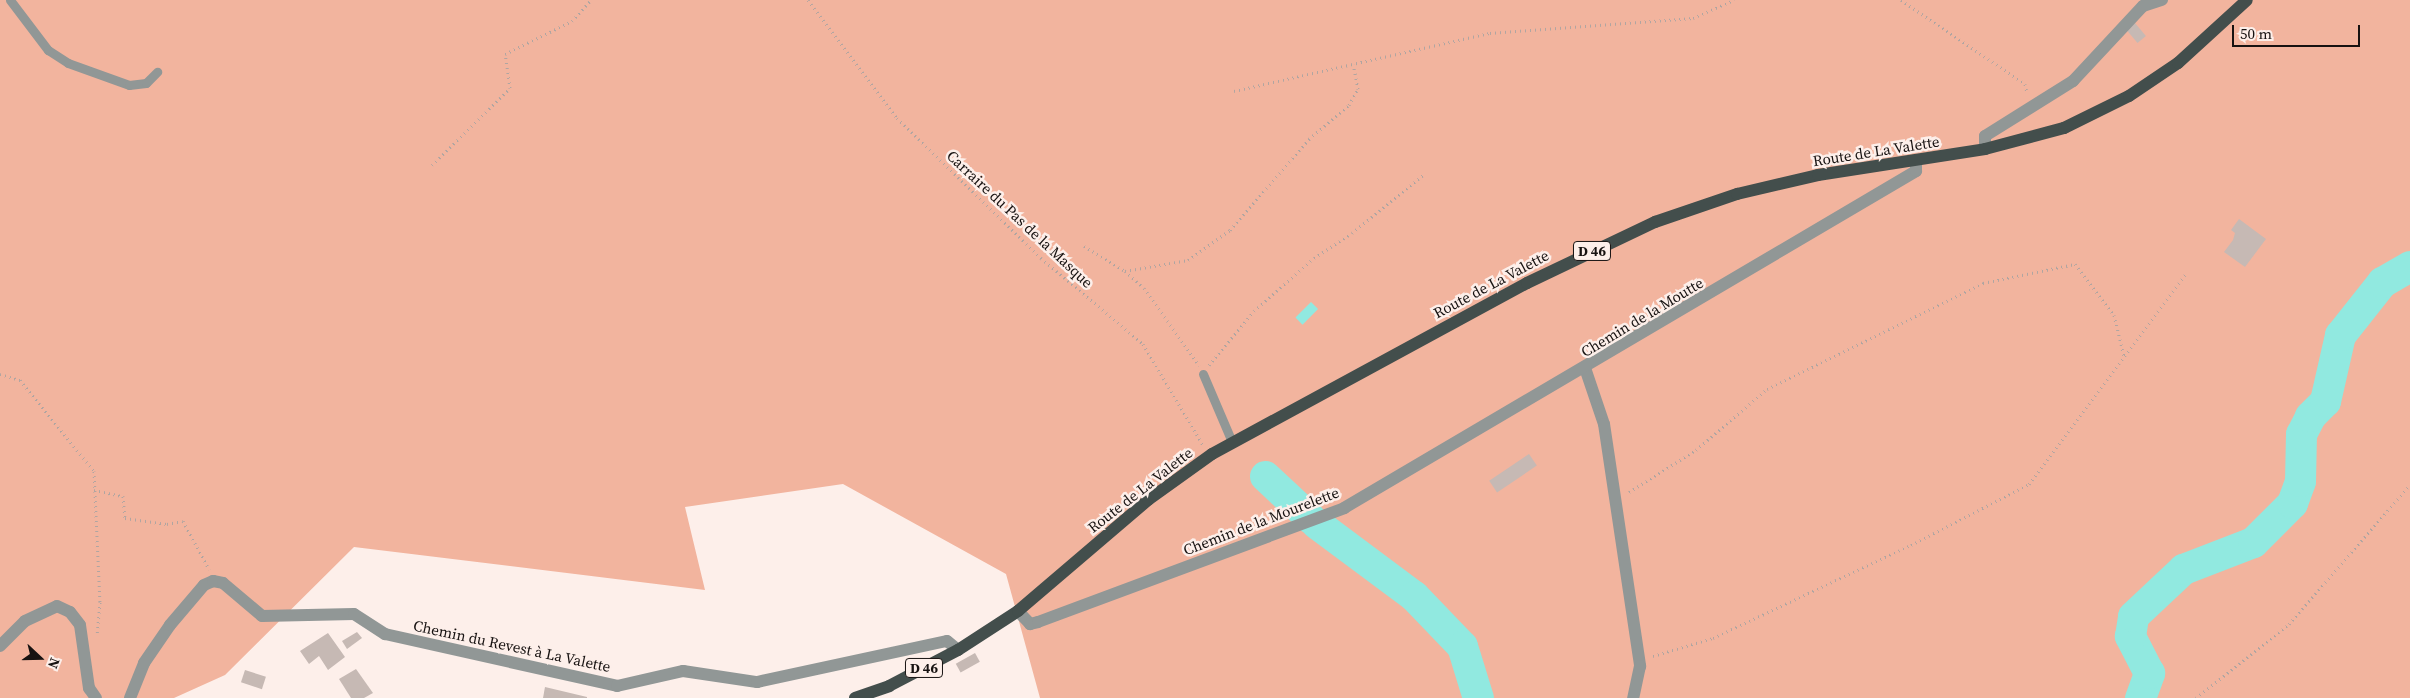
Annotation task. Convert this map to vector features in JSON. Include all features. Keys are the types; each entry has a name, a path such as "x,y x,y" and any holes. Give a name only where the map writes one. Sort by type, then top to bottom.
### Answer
{"main road":[{"name":"Route de La Valette","path":"958,650 1018,611 1148,500 1212,454 1526,283 1655,222 1737,194 1818,175 1985,149 2064,128 2129,96 2209,38 2246,0"},
{"name":"D 46","path":"855,698 889,686 958,650"}],"street":[{"path":"1985,149 1985,136 2030,106 2073,81 2143,6 2162,0"},
{"name":"Chemin de la Moutte","path":"1633,698 1640,666 1604,424 1585,368 1916,171 1916,161"},
{"name":"Chemin de la Mourelette","path":"1018,611 1030,624 1038,622 1344,508 1585,368"},
{"path":"130,698 144,663 170,625 204,585 213,581"},
{"name":"Chemin du Revest à La Valette","path":"213,581 223,583 262,616 354,614 385,634 616,686 683,671 757,682 947,641 958,650"},
{"path":"0,646 25,621 57,606 70,612 80,625 89,688 96,698"}],"lane":[{"path":"10,0 48,50 68,63 129,85 146,83 157,72"},
{"path":"1203,374 1232,442"}],"path":[{"path":"432,165 510,88 505,54 572,21 591,0"},
{"name":"Carraire du Pas de la Masque","path":"808,0 897,118 1041,258 1143,344 1197,438 1212,454"},
{"path":"1234,91 1490,33 1693,18 1734,0"},
{"path":"1901,0 2025,84 2030,106"},
{"path":"1125,270 1188,260 1230,230 1309,139 1350,105 1358,89 1353,64"},
{"path":"1084,246 1125,270 1144,288 1203,374 1217,352 1254,312 1314,258 1352,233 1423,175"},
{"path":"1614,500 1696,450 1767,390 1983,284 2075,264 2114,315 2124,357"},
{"path":"1637,647 1655,657 1713,638 1911,546 2029,484 2186,273"},
{"path":"0,374 20,380 94,471 100,602 98,633 83,655"},
{"path":"2196,698 2289,624 2410,485"},
{"path":"94,490 123,496 125,518 168,524 183,521 204,555 213,581"}],"shaded area":[{"path":"0,0 2410,0 2410,698 1040,698 1006,574 843,484 685,507 705,590 354,547 225,675 174,698 0,698"}],"water":[{"path":"1311,302 1318,309 1303,325 1295,318"}],"building":[{"path":"2135,23 2146,36 2138,43 2127,30"},
{"path":"2239,219 2266,239 2245,267 2224,252 2233,240 2235,233 2231,230"},
{"path":"1529,454 1537,466 1497,492 1489,481"},
{"path":"357,632 362,638 347,649 342,641"},
{"path":"328,633 345,657 328,670 319,656 309,664 300,651"},
{"path":"975,653 980,662 961,672 956,664"},
{"path":"356,669 373,693 364,698 351,698 339,679"},
{"path":"245,670 266,677 262,689 241,682"},
{"path":"545,687 587,697 587,698 543,698"}],"waterway":[{"path":"2140,698 2149,673 2130,636 2133,616 2183,569 2253,542 2292,503 2300,481 2301,434 2310,416 2325,401 2340,335 2382,282 2410,266"},
{"path":"1265,476 1310,518"},
{"path":"1316,523 1414,596 1462,646 1478,698"}]}
